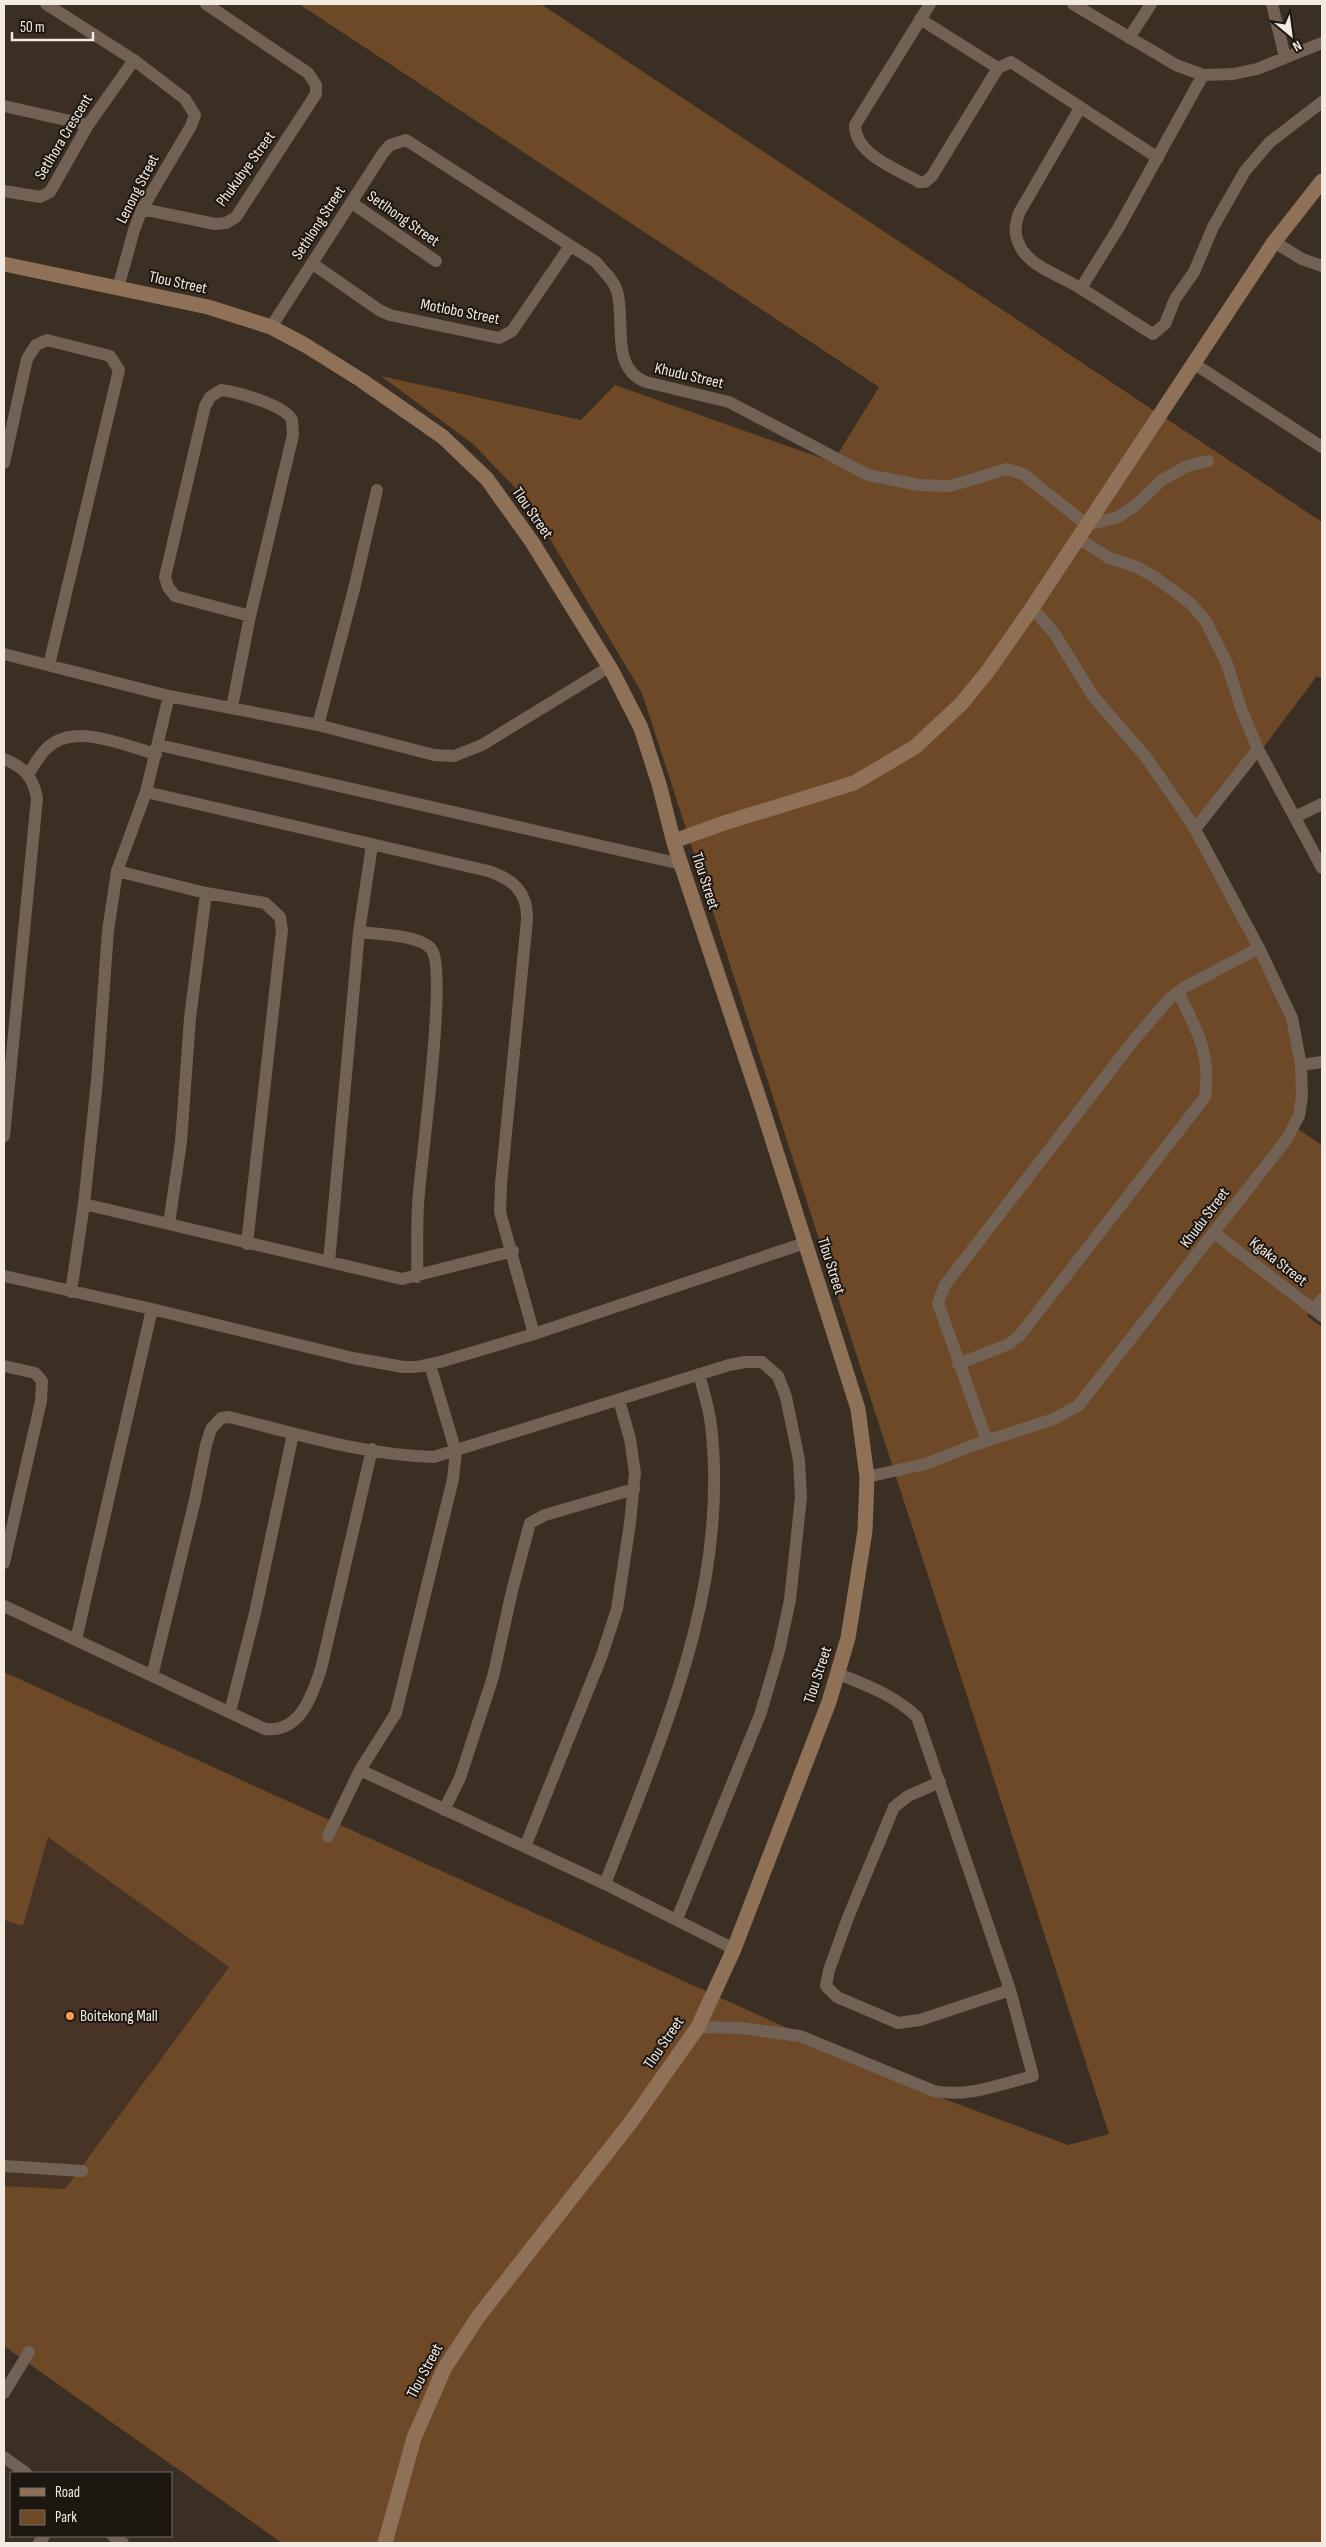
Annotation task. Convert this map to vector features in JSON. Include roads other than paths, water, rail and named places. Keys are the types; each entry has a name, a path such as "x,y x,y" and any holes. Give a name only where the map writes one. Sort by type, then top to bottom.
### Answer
{"street":[{"name":"Phukubye Street","path":"142,209 215,224 226,223 236,217 313,101 316,85 308,73 206,4"},
{"path":"930,4 855,125 856,137 864,149 919,182 925,182 932,176 998,68 1011,62 1158,158"},
{"path":"1073,4 1176,65 1203,75 1244,72 1322,43"},
{"path":"1129,38 1151,4"},
{"path":"1272,4 1285,57"},
{"path":"50,5 134,60"},
{"path":"920,19 998,68"},
{"name":"Lenong Street","path":"118,288 134,230 142,209 191,126 195,115 185,99 134,60"},
{"name":"Setlhora Crescent","path":"4,191 40,197 50,192 88,125 134,60"},
{"path":"1081,288 1158,158 1203,75"},
{"path":"1080,108 1019,213 1014,228 1018,241 1029,258 1081,288 1107,307 1153,334 1165,324 1175,299 1194,272 1213,227 1245,171 1270,142 1322,102"},
{"path":"4,106 88,125"},
{"name":"Khudu Street","path":"398,141 406,140 414,144 596,262 616,288 620,303 621,346 628,370 634,377 646,382 729,402 868,476 918,485 950,486 1007,469 1023,474 1087,525"},
{"name":"Sethlong Street","path":"271,327 383,153 390,145 398,141"},
{"path":"674,842 724,823 854,784 899,758 933,731 961,704 1032,608 1274,242 1322,181"},
{"name":"Setlhong Street","path":"352,203 436,261"},
{"path":"1274,242 1302,258 1322,266"},
{"name":"Motlobo Street","path":"312,264 385,313 499,338 512,331 570,246"},
{"name":"Tlou Street","path":"4,264 208,307 271,327 305,344 443,437 487,479 532,542 609,667 641,728 660,784 681,864 858,1409 867,1477 865,1532 858,1589 839,1674 734,1949 698,2027 631,2122 478,2317 444,2370 414,2438 385,2543"},
{"path":"4,463 26,359 36,345 47,340 110,356 114,360 119,370 49,664"},
{"path":"1193,363 1322,447"},
{"path":"232,707 250,616 292,435 292,420 283,410 234,392 221,390 210,397 205,406 165,577 168,587 175,596 250,616"},
{"path":"1087,525 1118,517 1136,505 1162,480 1187,466 1208,461"},
{"path":"318,725 354,589 377,490"},
{"path":"1078,538 1109,558 1137,567 1156,578 1190,603 1200,613 1227,664 1242,711 1258,749 1322,868"},
{"name":"Khudu Street","path":"867,1477 925,1464 1051,1420 1078,1406 1286,1140 1296,1124 1302,1096 1301,1066 1292,1018 1259,948 1195,829 1140,750 1081,680 1054,633 1032,608"},
{"path":"4,654 169,696 318,725 434,755 454,756 482,745 609,667"},
{"path":"72,1292 84,1204 97,1081 108,931 117,871 146,792 158,749 169,696"},
{"path":"28,774 47,748 65,737 86,736 158,749 681,864"},
{"path":"1195,829 1258,749"},
{"path":"4,759 15,763 28,774 34,785 37,798 4,1136"},
{"path":"146,792 503,876 514,883 527,906 500,1184 500,1212 513,1251 534,1334"},
{"path":"1295,817 1322,804"},
{"path":"330,1262 359,932 372,845"},
{"path":"117,871 206,893 265,903 280,918 282,930 247,1244"},
{"path":"169,1224 181,1142 190,1018 206,893"},
{"path":"359,932 424,943 432,951 437,966 434,1027 418,1195 417,1277"},
{"path":"987,1441 958,1364 938,1303 945,1285 1133,1041 1169,999 1178,992 1259,948"},
{"path":"958,1364 1009,1344 1020,1336 1205,1097 1208,1078 1202,1041 1178,992"},
{"path":"1301,1066 1322,1062"},
{"path":"84,1204 388,1277 408,1279 513,1251"},
{"name":"Kgaka Street","path":"1214,1233 1318,1313"},
{"path":"4,1276 152,1308 353,1358 403,1367 430,1365 534,1334 805,1243"},
{"path":"1318,1313 1322,1298"},
{"path":"76,1640 152,1308"},
{"path":"152,1676 211,1429 218,1420 225,1417 293,1434 408,1457 434,1457 456,1452 699,1374 745,1362 762,1362 775,1371 786,1397 799,1460 802,1489 790,1600 779,1651 760,1715 677,1918"},
{"path":"328,1836 360,1770 396,1713 453,1479 456,1452 430,1365"},
{"path":"4,1366 35,1373 42,1385 41,1401 4,1563"},
{"path":"605,1884 676,1698 706,1587 715,1473 711,1424 699,1374"},
{"path":"525,1847 612,1628 634,1489 633,1455 619,1400"},
{"path":"230,1712 255,1613 293,1434"},
{"path":"4,1606 265,1729 277,1730 290,1725 303,1711 312,1697 321,1669 372,1450"},
{"path":"444,1810 460,1778 493,1676 530,1522 545,1515 634,1489"},
{"path":"698,2027 742,2028 800,2036 934,2092 964,2092 1033,2076 1010,1990 917,1717 905,1705 887,1693 839,1674"},
{"path":"360,1770 677,1918 734,1949"},
{"path":"940,1782 908,1796 894,1807 828,1970 826,1986 837,1996 898,2023 928,2018 1010,1990"},
{"path":"4,2166 82,2171"},
{"path":"4,2393 29,2352"},
{"path":"4,2457 25,2472"}],"place":[{"name":"Boitekong Mall","path":"70,2016"}]}
